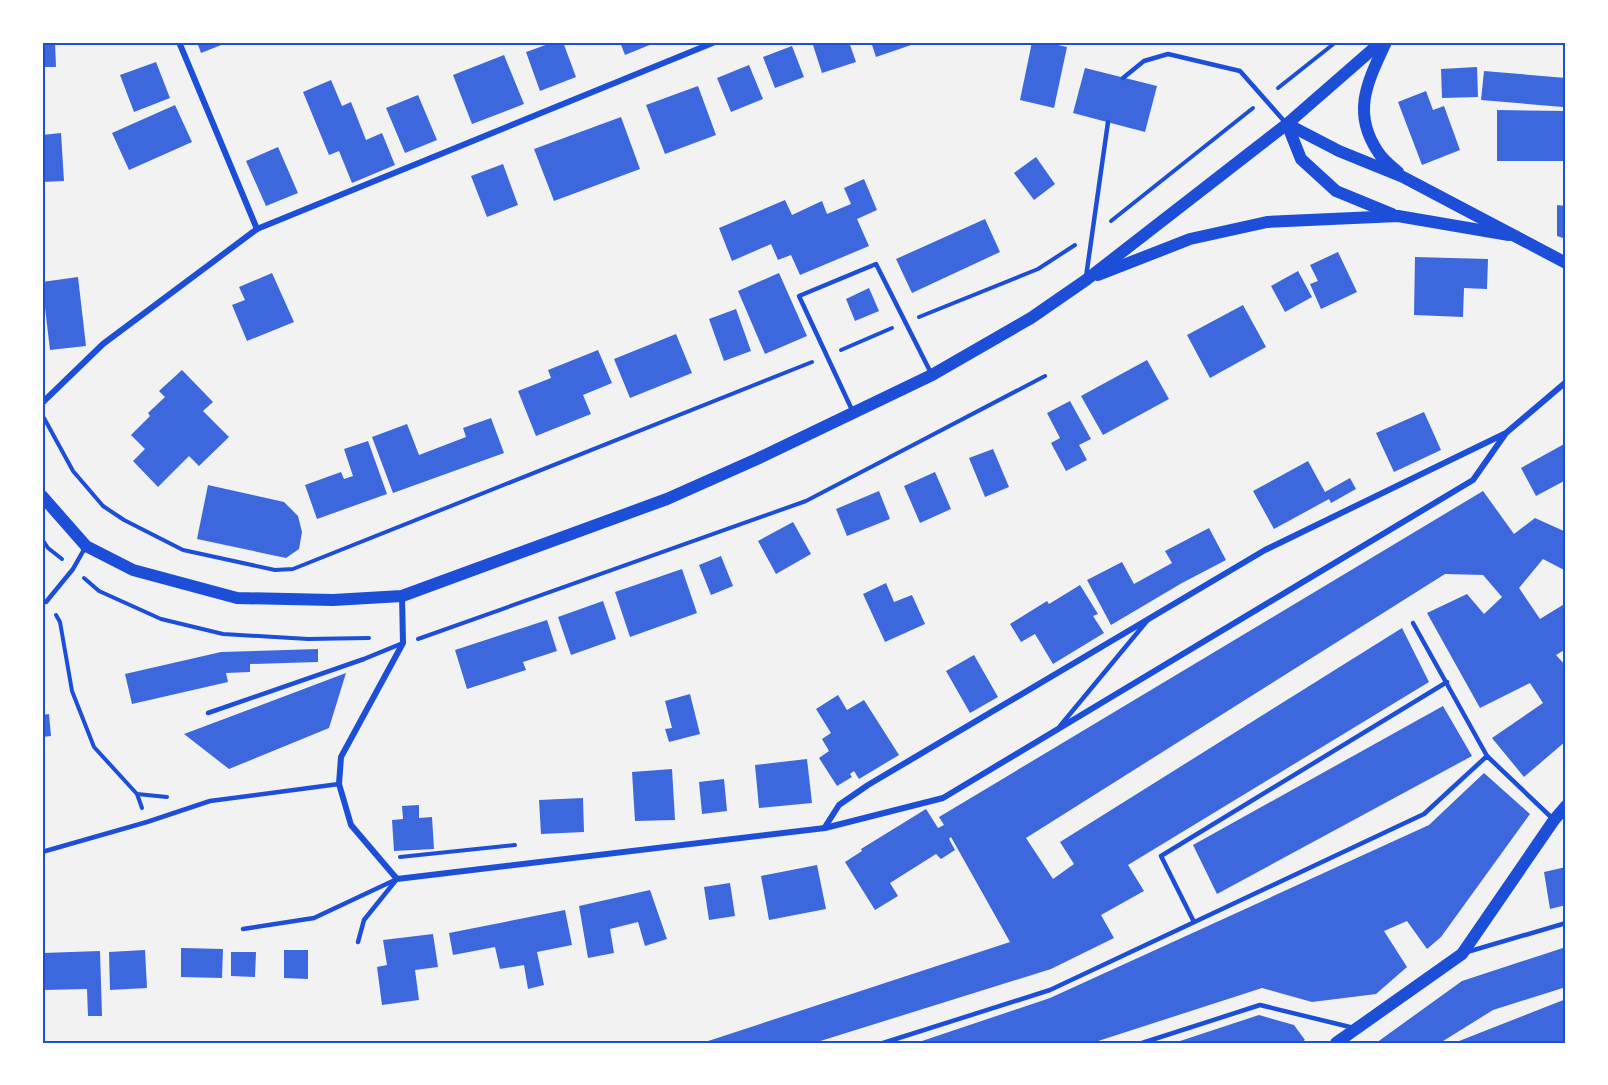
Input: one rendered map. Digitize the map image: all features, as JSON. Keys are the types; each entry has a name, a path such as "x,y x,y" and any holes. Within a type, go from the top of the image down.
{"main road":[{"path":"42,496 86,546 133,570 237,598 333,600 402,596 667,499 757,459 932,375 1031,318 1086,280 1287,124 1383,42"},
{"path":"1383,42 1368,81 1363,102 1365,124 1378,153 1403,177"},
{"path":"1287,124 1338,151 1403,177 1509,235 1566,263"},
{"path":"1287,124 1301,159 1336,191 1398,216 1509,235"},
{"path":"1086,280 1190,239 1267,222 1398,216"},
{"path":"1336,1043 1462,954 1566,806"}],"street":[{"path":"179,42 257,229"},
{"path":"42,403 103,344 257,229 714,42"},
{"path":"825,828 839,805 868,785 1265,550 1506,433 1566,382"},
{"path":"402,596 403,643 341,757 339,784 351,825 397,879 825,828 943,798 1473,480 1506,433"}],"lane":[{"path":"1123,78 1144,61 1168,54 1240,71 1287,124"},
{"path":"1086,280 1108,122"},
{"path":"853,412 799,296 876,264 932,375"},
{"path":"44,602 73,569 86,546"},
{"path":"1054,733 1149,619"},
{"path":"1413,623 1487,756 1554,820"},
{"path":"208,713 364,659 403,643"},
{"path":"1194,922 1161,856 1447,682"},
{"path":"884,1043 1050,990 1424,814 1487,756"},
{"path":"42,852 210,801 339,784"},
{"path":"243,929 314,918 397,879"},
{"path":"358,942 364,920 397,879"},
{"path":"1462,954 1566,923"},
{"path":"1142,1043 1260,1005 1357,1028"}],"path":[{"path":"42,414 73,471 103,506 124,520 183,550 275,570 293,568 1038,269 1108,223 1336,42"},
{"path":"42,539 48,548 99,591 161,619 223,634 308,639 366,637 403,643 430,636 806,501 1045,376"},
{"path":"44,602 60,622 72,691 94,747 137,794 168,797"}],"building":[{"path":"42,42 55,42 56,67 42,67"},
{"path":"197,42 229,42 201,53"},
{"path":"554,42 563,42 576,77 540,91 526,52"},
{"path":"620,42 657,42 625,55"},
{"path":"812,42 849,42 856,62 822,73"},
{"path":"871,42 920,42 876,57"},
{"path":"1032,42 1067,47 1054,108 1020,100"},
{"path":"792,46 804,77 775,88 763,57"},
{"path":"504,55 524,104 472,124 453,75"},
{"path":"156,62 170,98 134,112 120,75"},
{"path":"749,65 763,99 731,112 717,78"},
{"path":"1477,67 1478,97 1442,98 1441,69"},
{"path":"1085,68 1157,86 1145,132 1073,113"},
{"path":"1484,71 1566,78 1563,107 1481,100"},
{"path":"331,80 342,106 351,102 366,140 382,133 395,165 352,183 339,151 329,155 303,92"},
{"path":"698,86 716,135 665,154 646,105"},
{"path":"1426,91 1433,110 1444,106 1460,150 1422,165 1398,102"},
{"path":"418,95 437,140 405,153 386,108"},
{"path":"175,105 192,142 129,170 112,133"},
{"path":"1497,110 1566,111 1566,161 1497,161"},
{"path":"621,117 640,169 554,201 534,149"},
{"path":"61,133 64,181 42,182 42,135"},
{"path":"278,147 298,193 266,206 246,161"},
{"path":"1036,157 1055,184 1034,200 1014,173"},
{"path":"503,164 518,205 487,217 471,176"},
{"path":"864,179 877,210 857,219 869,246 800,275 791,255 778,260 771,244 732,261 719,228 785,200 792,215 822,201 827,214 851,204 844,188"},
{"path":"1557,205 1566,206 1566,239 1557,236"},
{"path":"985,219 1000,252 912,293 896,259"},
{"path":"1338,252 1357,292 1321,309 1310,284 1318,281 1310,265"},
{"path":"1415,257 1488,259 1487,289 1464,288 1463,317 1414,315"},
{"path":"1298,271 1312,297 1285,312 1271,286"},
{"path":"272,273 294,322 247,341 232,305 245,300 239,287"},
{"path":"779,273 807,336 765,354 738,291"},
{"path":"78,277 86,346 50,350 42,282"},
{"path":"869,288 879,311 855,321 846,299"},
{"path":"1243,305 1266,347 1210,378 1187,335"},
{"path":"736,309 751,351 724,361 709,319"},
{"path":"676,334 692,373 630,398 614,359"},
{"path":"598,350 612,383 583,395 591,414 536,436 518,391 551,378 548,370"},
{"path":"1147,360 1169,399 1103,435 1081,396"},
{"path":"182,370 213,402 203,411 229,437 199,466 189,456 158,487 133,461 145,449 131,435 150,416 148,413 165,397 159,391"},
{"path":"1070,401 1091,439 1079,445 1087,460 1066,471 1051,443 1060,438 1047,413"},
{"path":"1424,412 1441,450 1394,472 1376,433"},
{"path":"491,418 504,453 393,493 372,437 407,424 419,455 466,437 463,428"},
{"path":"368,441 387,494 317,519 305,485 341,472 344,479 353,476 344,449"},
{"path":"1566,443 1566,480 1536,496 1521,468"},
{"path":"993,449 1009,487 985,497 969,458"},
{"path":"1308,461 1325,492 1350,478 1356,489 1331,503 1329,499 1274,529 1253,491"},
{"path":"935,472 951,509 920,523 904,486"},
{"path":"208,485 284,502 298,516 302,532 299,549 286,558 197,539"},
{"path":"879,491 890,519 847,536 836,509"},
{"path":"1483,491 1514,534 1535,518 1566,532 1566,571 1543,559 1519,588 1540,619 1566,603 1566,649 1556,655 1566,666 1566,741 1524,777 1492,738 1543,703 1530,683 1480,708 1427,613 1467,594 1484,614 1502,597 1483,575 1445,574 1026,838 1053,879 1074,864 1060,842 1402,628 1429,682 1128,865 1144,891 1101,915 1114,938 1051,969 814,1043 702,1043 1010,942 951,837 949,839 955,850 941,859 936,854 890,883 898,896 875,910 845,862 862,851 861,849 926,809 938,828 944,825 939,817"},
{"path":"793,522 811,554 776,574 758,541"},
{"path":"1209,528 1226,560 1111,625 1087,580 1122,562 1134,584 1172,563 1165,551"},
{"path":"721,556 733,586 711,595 699,565"},
{"path":"682,569 697,613 630,637 615,592"},
{"path":"886,583 894,602 912,595 925,624 885,642 863,594"},
{"path":"1080,585 1098,614 1093,616 1104,633 1053,664 1035,634 1021,642 1010,624 1047,601 1049,604"},
{"path":"603,601 616,639 571,655 558,617"},
{"path":"42,611 44,611 45,626 42,627"},
{"path":"547,620 557,651 523,662 526,670 467,689 455,650"},
{"path":"318,649 318,662 250,664 250,672 226,673 228,682 132,704 125,674 221,652"},
{"path":"974,655 998,697 970,713 946,671"},
{"path":"346,673 329,728 229,769 184,734"},
{"path":"690,694 700,734 669,742 665,729 672,728 665,701"},
{"path":"838,695 847,710 864,700 899,755 859,779 854,771 850,774 852,777 837,786 819,758 829,751 822,739 831,733 816,709"},
{"path":"1443,706 1472,756 1217,894 1193,845"},
{"path":"49,714 51,736 42,737 42,715"},
{"path":"807,759 812,803 759,808 755,765"},
{"path":"672,769 675,820 635,821 632,772"},
{"path":"1484,773 1530,814 1441,937 1427,949 1407,921 1384,931 1407,967 1376,994 1312,1002 1262,988 1092,1043 916,1043 1050,998 1429,825"},
{"path":"724,779 727,811 702,814 699,782"},
{"path":"583,798 584,832 541,834 539,800"},
{"path":"419,805 419,818 432,817 434,849 394,851 392,820 403,819 402,806"},
{"path":"817,865 826,909 769,920 761,876"},
{"path":"1566,867 1566,905 1550,909 1544,872"},
{"path":"730,883 735,916 709,920 704,887"},
{"path":"650,890 667,939 645,946 638,922 610,929 614,953 588,958 579,906"},
{"path":"565,910 572,945 537,952 544,985 528,989 524,965 500,969 495,947 453,955 449,933"},
{"path":"433,934 438,967 415,970 419,1000 382,1005 377,967 387,965 383,940"},
{"path":"1566,947 1566,987 1493,1010 1440,1043 1376,1043 1462,981"},
{"path":"181,948 223,949 222,978 181,977"},
{"path":"145,950 147,988 110,990 109,952"},
{"path":"284,950 308,950 308,979 284,978"},
{"path":"100,951 102,1016 88,1016 87,989 44,990 43,953"},
{"path":"231,952 256,952 255,977 231,976"},
{"path":"1566,999 1566,1043 1454,1043"},
{"path":"1259,1015 1294,1025 1305,1040 1300,1043 1174,1043"}]}
